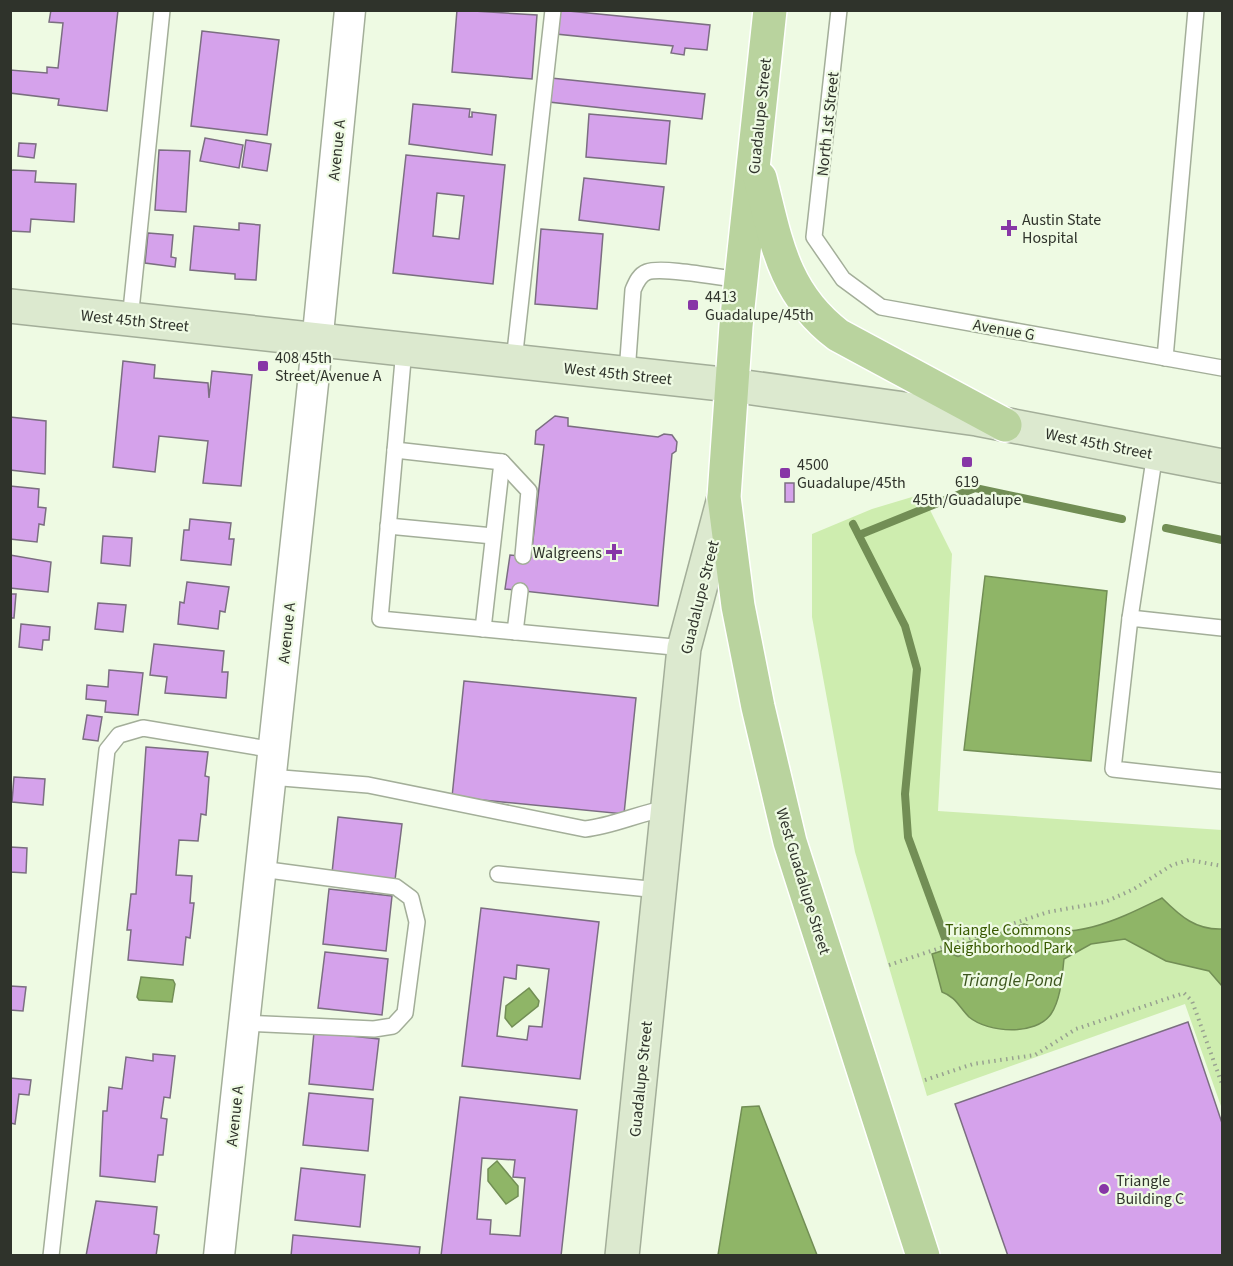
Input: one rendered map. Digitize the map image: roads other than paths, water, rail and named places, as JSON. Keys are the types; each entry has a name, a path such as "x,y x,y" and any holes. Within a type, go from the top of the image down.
{"main road":[{"name":"Guadalupe Street","path":"622,1256 684,648 724,497 731,385 770,10"},
{"path":"755,154 779,254 797,292 821,322 838,335 1005,425"},
{"name":"West 45th Street","path":"10,306 731,385 1005,425 1222,466"},
{"name":"West Guadalupe Street","path":"724,497 738,606 790,842 923,1256"}],"street":[{"name":"Avenue A","path":"219,1256 350,10"}],"lane":[{"path":"130,320 162,10"},
{"path":"514,361 553,10"},
{"name":"North 1st Street","path":"814,237 839,10"},
{"path":"1165,358 1196,10"},
{"name":"Avenue G","path":"814,237 843,279 881,307 1222,368"},
{"path":"627,373 633,290 642,275 647,272 671,271 741,280"},
{"path":"404,349 380,619 684,648"},
{"path":"395,450 502,462 529,491 523,556"},
{"path":"1155,453 1130,618 1113,769 1222,781"},
{"path":"483,629 502,462"},
{"path":"388,526 493,536"},
{"path":"516,632 520,591"},
{"path":"1130,618 1222,628"},
{"path":"51,1256 107,750 119,735 143,728 272,763 368,785 585,829 606,826 643,813 668,808"},
{"path":"244,1023 375,1029 393,1026 405,1013 417,922 411,898 396,887 261,869"},
{"path":"498,874 659,890"}],"water":[{"path":"985,576 1107,591 1091,761 964,750"},
{"name":"Triangle Pond","path":"1162,898 1189,921 1204,927 1222,929 1222,986 1209,971 1166,961 1125,939 1091,944 1064,959 1061,987 1054,1008 1044,1021 1035,1026 1011,1030 977,1022 969,1017 954,999 942,992 932,954 1024,924 1059,931 1094,926 1129,914"},
{"path":"141,977 173,980 175,984 172,1002 139,1000 137,997"},
{"path":"529,988 539,1001 538,1006 512,1027 505,1018 506,1006"},
{"path":"759,1106 817,1255 718,1255 742,1107"},
{"path":"497,1161 518,1186 518,1196 506,1204 488,1181 488,1169"}],"waterway":[{"path":"859,535 975,488 1122,519"},
{"path":"853,524 905,626 917,669 905,794 908,837 949,949 958,953"},
{"path":"1166,528 1222,540"}],"place":[{"name":"Austin State Hospital","path":"1009,228"},
{"name":"4413 Guadalupe/45th","path":"693,305"},
{"name":"408 45th Street/Avenue A","path":"263,366"},
{"name":"619 45th/Guadalupe","path":"967,462"},
{"name":"4500 Guadalupe/45th","path":"785,473"},
{"name":"Walgreens","path":"614,552"},
{"name":"Triangle Building C","path":"1104,1189"}],"park label":[{"name":"Triangle Commons Neighborhood Park","path":"1008,938"}]}
